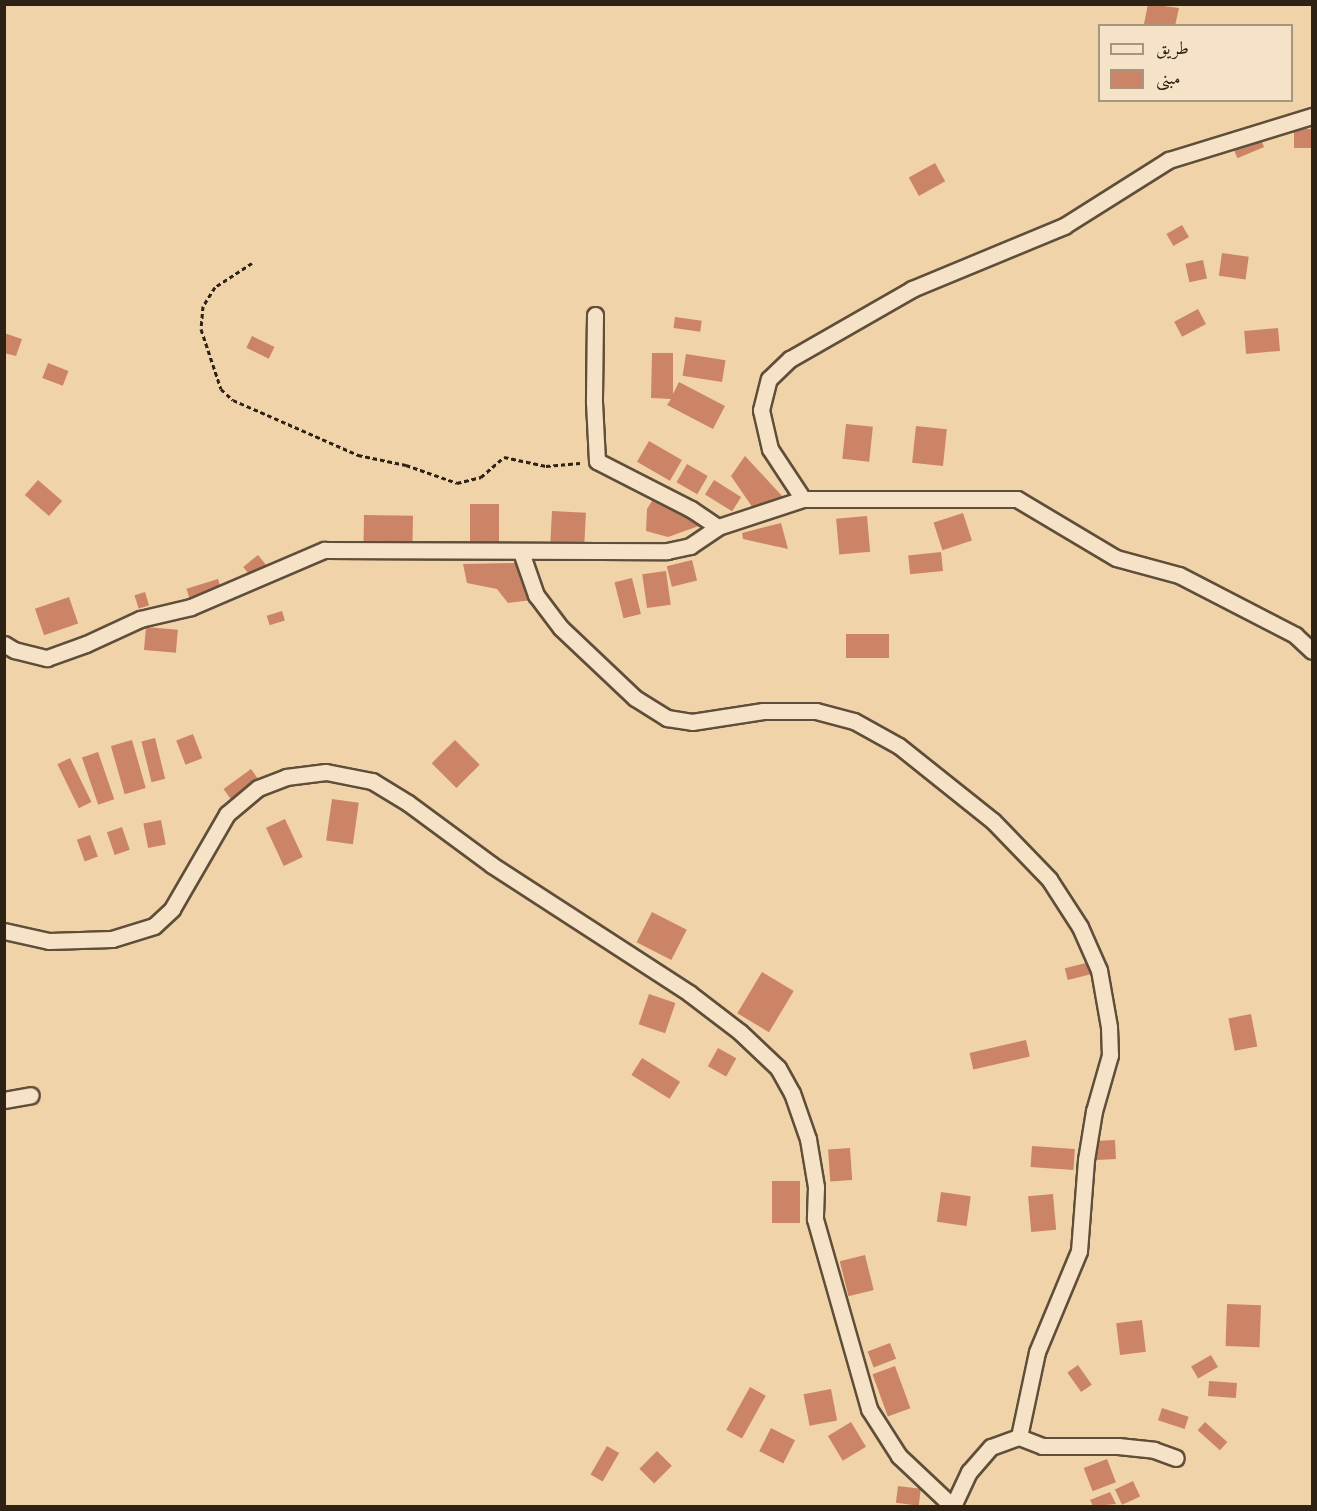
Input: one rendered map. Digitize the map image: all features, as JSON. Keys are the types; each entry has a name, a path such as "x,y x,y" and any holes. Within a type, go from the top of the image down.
{"street":[{"path":"803,499 770,449 761,410 769,379 790,359 912,289 1064,226 1168,160 1312,116"},
{"path":"595,315 594,402 597,461 691,509 718,527"},
{"path":"4,644 14,651 47,658 86,644 140,619 191,607 324,550 667,551 690,546 718,527 803,499 1017,498 1116,558 1179,575 1296,635 1312,651"},
{"path":"521,552 536,595 561,628 636,698 667,718 692,722 764,711 816,711 854,721 899,746 993,821 1049,879 1080,927 1099,970 1109,1027 1110,1054 1094,1111 1086,1160 1079,1251 1037,1352 1019,1437"},
{"path":"4,931 49,941 112,939 154,926 172,909 227,814 258,788 286,777 326,772 372,781 408,803 492,865 689,993 740,1032 778,1068 792,1094 808,1139 816,1187 815,1219 869,1409 899,1456 952,1506 969,1472 991,1447 1019,1437 1042,1446 1118,1446 1154,1450 1176,1458"},
{"path":"4,1100 31,1095"}],"path":[{"path":"252,263 215,287 203,306 201,329 220,389 233,400 358,455 406,465 457,483 481,477 504,457 546,466 597,461"}],"building":[{"path":"1148,4 1179,8 1175,24 1144,24"},
{"path":"1294,129 1312,129 1312,148 1294,148"},
{"path":"1259,135 1264,147 1237,158 1232,146"},
{"path":"935,163 945,181 919,196 909,178"},
{"path":"1182,225 1189,237 1173,246 1166,234"},
{"path":"1222,253 1249,257 1246,280 1219,276"},
{"path":"1203,260 1207,279 1189,282 1185,264"},
{"path":"1198,309 1206,324 1182,337 1174,322"},
{"path":"675,317 702,321 700,332 673,328"},
{"path":"1278,328 1280,351 1246,354 1244,331"},
{"path":"4,333 22,339 16,356 4,353"},
{"path":"252,336 274,347 269,359 246,348"},
{"path":"652,353 673,353 673,394 679,382 725,406 713,429 667,405 671,399 651,398"},
{"path":"686,354 726,360 722,382 683,376"},
{"path":"48,363 69,371 63,386 42,378"},
{"path":"846,424 873,427 869,462 842,459"},
{"path":"916,426 947,429 943,466 912,463"},
{"path":"649,441 682,460 670,481 637,462"},
{"path":"745,456 783,497 757,514 731,476"},
{"path":"687,464 708,476 697,494 676,482"},
{"path":"38,480 62,501 49,516 25,495"},
{"path":"714,480 741,497 732,511 705,494"},
{"path":"657,493 710,522 668,537 646,531 647,509"},
{"path":"470,504 499,504 499,544 470,544"},
{"path":"552,511 586,513 584,553 550,551"},
{"path":"963,513 972,541 942,550 934,523"},
{"path":"364,515 413,516 412,545 363,544"},
{"path":"867,516 870,552 839,555 836,519"},
{"path":"781,523 788,549 743,539 742,533"},
{"path":"941,552 943,571 910,574 908,555"},
{"path":"258,555 270,570 255,582 243,567"},
{"path":"692,560 697,580 672,587 667,566"},
{"path":"515,563 532,600 508,603 497,589 467,583 463,564"},
{"path":"666,571 671,605 647,608 642,574"},
{"path":"632,578 641,614 623,618 615,582"},
{"path":"218,579 224,599 193,609 186,589"},
{"path":"145,592 149,605 139,609 134,595"},
{"path":"69,597 78,623 44,635 35,609"},
{"path":"282,611 285,621 270,625 267,616"},
{"path":"146,627 178,630 176,653 144,650"},
{"path":"846,634 889,634 889,658 846,658"},
{"path":"193,734 202,758 186,765 176,740"},
{"path":"155,738 165,779 152,782 141,741"},
{"path":"132,740 146,788 125,794 111,746"},
{"path":"455,740 480,765 456,788 432,763"},
{"path":"98,752 114,799 98,805 82,758"},
{"path":"70,758 91,802 79,808 57,764"},
{"path":"251,769 267,791 239,811 223,789"},
{"path":"332,799 359,803 353,844 326,841"},
{"path":"285,819 303,857 284,866 266,828"},
{"path":"161,820 166,845 148,848 143,823"},
{"path":"122,827 130,850 115,855 107,832"},
{"path":"90,835 98,857 85,861 77,840"},
{"path":"652,912 687,930 671,960 637,942"},
{"path":"1090,962 1093,974 1068,980 1065,968"},
{"path":"762,972 794,991 769,1032 737,1013"},
{"path":"649,994 675,1003 665,1033 639,1024"},
{"path":"1251,1014 1257,1046 1235,1051 1228,1018"},
{"path":"1026,1040 1030,1057 973,1070 969,1053"},
{"path":"718,1048 736,1058 726,1077 708,1066"},
{"path":"642,1058 680,1082 670,1099 631,1075"},
{"path":"1115,1140 1116,1159 1092,1160 1091,1141"},
{"path":"1032,1146 1075,1149 1073,1170 1031,1167"},
{"path":"850,1148 852,1180 830,1181 828,1150"},
{"path":"772,1181 800,1181 800,1223 772,1223"},
{"path":"941,1192 971,1196 967,1226 937,1222"},
{"path":"1053,1194 1056,1230 1031,1232 1028,1196"},
{"path":"865,1255 874,1290 848,1296 840,1261"},
{"path":"1227,1304 1261,1305 1260,1347 1226,1346"},
{"path":"1142,1320 1146,1352 1120,1355 1116,1323"},
{"path":"890,1343 896,1359 874,1367 868,1352"},
{"path":"1211,1355 1218,1367 1198,1379 1191,1366"},
{"path":"1078,1365 1092,1385 1081,1392 1067,1372"},
{"path":"895,1366 910,1408 888,1416 872,1374"},
{"path":"1209,1381 1237,1383 1236,1398 1208,1396"},
{"path":"750,1387 766,1396 742,1439 726,1430"},
{"path":"831,1389 837,1420 810,1426 804,1394"},
{"path":"1162,1408 1189,1417 1185,1429 1158,1420"},
{"path":"851,1422 866,1447 843,1461 828,1436"},
{"path":"1205,1422 1227,1442 1220,1450 1198,1430"},
{"path":"771,1428 795,1440 783,1463 759,1451"},
{"path":"607,1446 619,1453 603,1482 590,1475"},
{"path":"657,1451 672,1466 654,1484 639,1469"},
{"path":"1107,1459 1116,1482 1093,1491 1084,1468"},
{"path":"1133,1481 1140,1496 1122,1505 1115,1489"},
{"path":"898,1486 921,1489 919,1506 896,1503"},
{"path":"1110,1492 1116,1504 1093,1506 1090,1500"}]}
